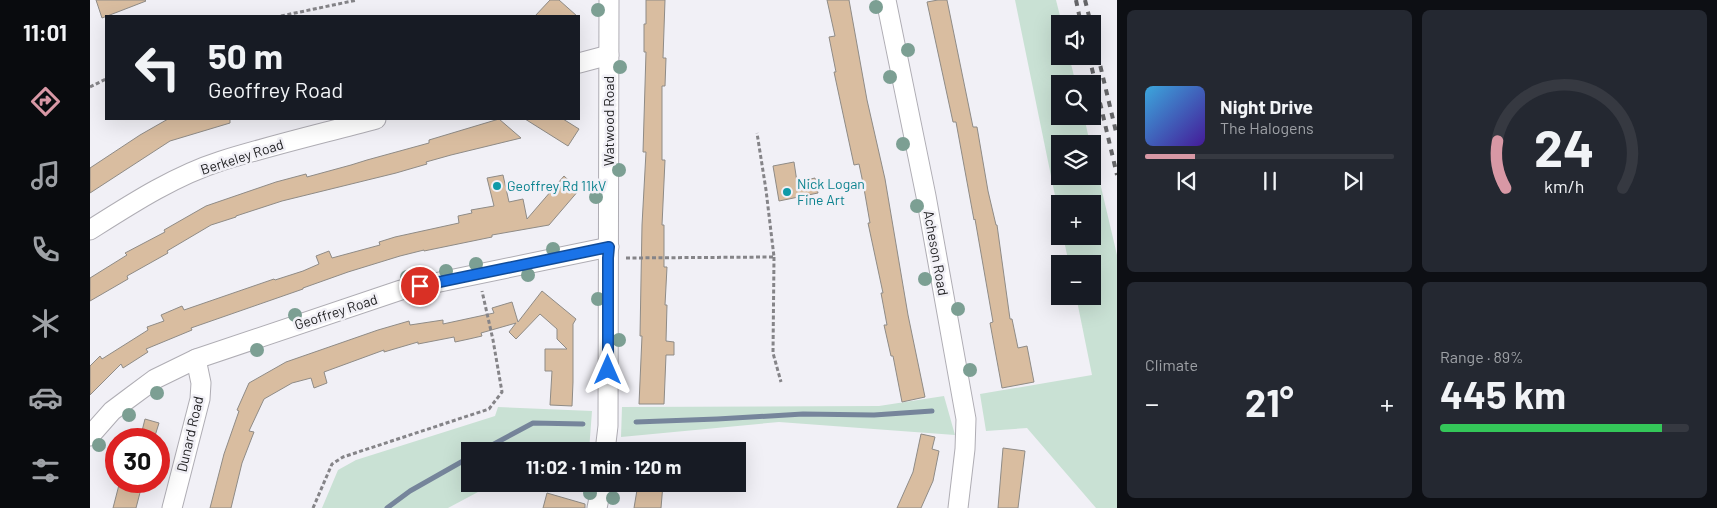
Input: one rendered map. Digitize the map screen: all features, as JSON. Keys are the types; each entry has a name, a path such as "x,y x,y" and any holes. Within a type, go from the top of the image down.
{"street":[{"name":"Watwood Road","path":"606,442 608,426 609,0"},
{"name":"Acheson Road","path":"886,0 926,196 966,419 965,449 958,508"},
{"path":"580,63 609,55"},
{"name":"Berkeley Road","path":"90,230 174,181 220,161 372,120"},
{"name":"Geoffrey Road","path":"90,436 112,411 155,379 196,359 401,290 479,274 608,252"},
{"name":"Dunard Road","path":"172,508 200,399 201,383 196,359"},
{"path":"597,508 600,492"}],"path":[{"path":"286,15 357,0"},
{"path":"90,86 105,79"},
{"path":"757,133 774,257 773,353 781,382"},
{"path":"608,252 774,257"},
{"path":"313,508 332,464 343,456 489,409 502,392 479,274"}],"green space":[{"path":"1015,0 1056,0 1060,15 1051,15 1051,65 1071,65 1074,75 1051,75 1051,125 1086,125 1088,135 1051,135 1051,176"},
{"path":"1053,185 1101,185 1117,255 1117,508 1096,508 1027,428 986,431 980,394 1092,375 1078,305 1101,305 1101,255 1067,255 1065,245 1101,245 1101,195 1055,195"},
{"path":"944,396 955,435 779,422 621,437 622,407 879,406"},
{"path":"498,407 592,411 590,442 461,442 461,492 478,492 448,508 322,508 338,470 356,460 495,416"}],"building":[{"path":"96,0 146,1 110,15 105,15 102,18"},
{"path":"550,0 559,0 576,15 536,15"},
{"path":"646,0 665,0 663,58 666,58 665,86 662,86 662,160 665,160 662,225 664,225 664,267 667,267 666,341 674,342 674,355 666,355 664,404 639,404 642,336 640,336 642,225 646,152 643,152 646,52 644,52 644,24 646,24"},
{"path":"827,0 849,0 867,100 885,179 908,315 925,397 902,402 893,356 891,356 884,325 887,325 881,293 883,293 868,223 870,223 863,183 859,164 854,165 834,72 836,72 829,37 835,36"},
{"path":"947,0 973,127 977,127 988,191 997,225 1010,319 1012,319 1018,348 1027,346 1034,382 1002,388 990,323 993,322 975,219 956,122 953,122 927,2"},
{"path":"166,120 230,120 230,123 170,141 90,193 90,168"},
{"path":"496,120 500,120 521,138 426,162 427,164 396,173 282,201 211,225 167,251 168,253 127,276 128,279 90,301 90,278 127,255 125,253 165,232 164,230 206,206 276,182 306,174 307,177 429,143 429,140"},
{"path":"527,120 565,120 579,129 568,146"},
{"path":"794,162 797,182 815,178 818,193 779,201 773,166"},
{"path":"503,175 509,202 523,199 527,219 564,176 579,190 549,225 492,235 492,237 400,256 348,272 191,328 192,330 146,349 148,352 123,368 121,364 90,395 90,366 100,356 102,359 148,330 147,327 164,321 161,315 182,306 184,310 303,271 319,264 316,256 329,251 332,258 380,245 379,242 395,237 459,223 458,216 472,213 471,210 494,206 487,178"},
{"path":"542,291 576,319 573,324 572,406 550,405 552,371 545,371 545,349 567,349 557,339 557,329 540,314 516,339 509,332 516,323 481,333 482,336 455,342 454,337 418,344 418,342 384,352 384,350 324,372 327,383 314,388 311,378 292,383 264,399 249,431 254,432 242,463 231,508 210,508 224,454 239,411 237,410 249,383 286,362 409,321 410,325 443,320 443,324 494,313 492,308 512,302 518,322"},
{"path":"145,419 159,423 157,428 143,428"},
{"path":"921,434 935,437 932,449 939,451 933,481 921,508 897,508 913,472"},
{"path":"1003,448 1025,451 1018,508 998,508"},
{"path":"637,492 662,492 661,508 634,508"},
{"path":"117,493 140,493 136,508 113,508"},
{"path":"547,493 585,504 585,508 543,508"}],"waterway":[{"path":"636,422 803,414 874,415 932,411"},
{"path":"498,442 533,423 583,424"},
{"path":"387,508 410,491 461,462"}],"railway":[{"path":"1076,0 1079,15"},
{"path":"1085,0 1089,15"},
{"path":"1091,65 1117,175"},
{"path":"1100,65 1117,136"}],"place":[{"name":"Geoffrey Rd 11kV","path":"497,186"},
{"name":"Nick Logan Fine Art","path":"787,192"}],"route":[{"path":"420,286 609,247 608,370"}]}
